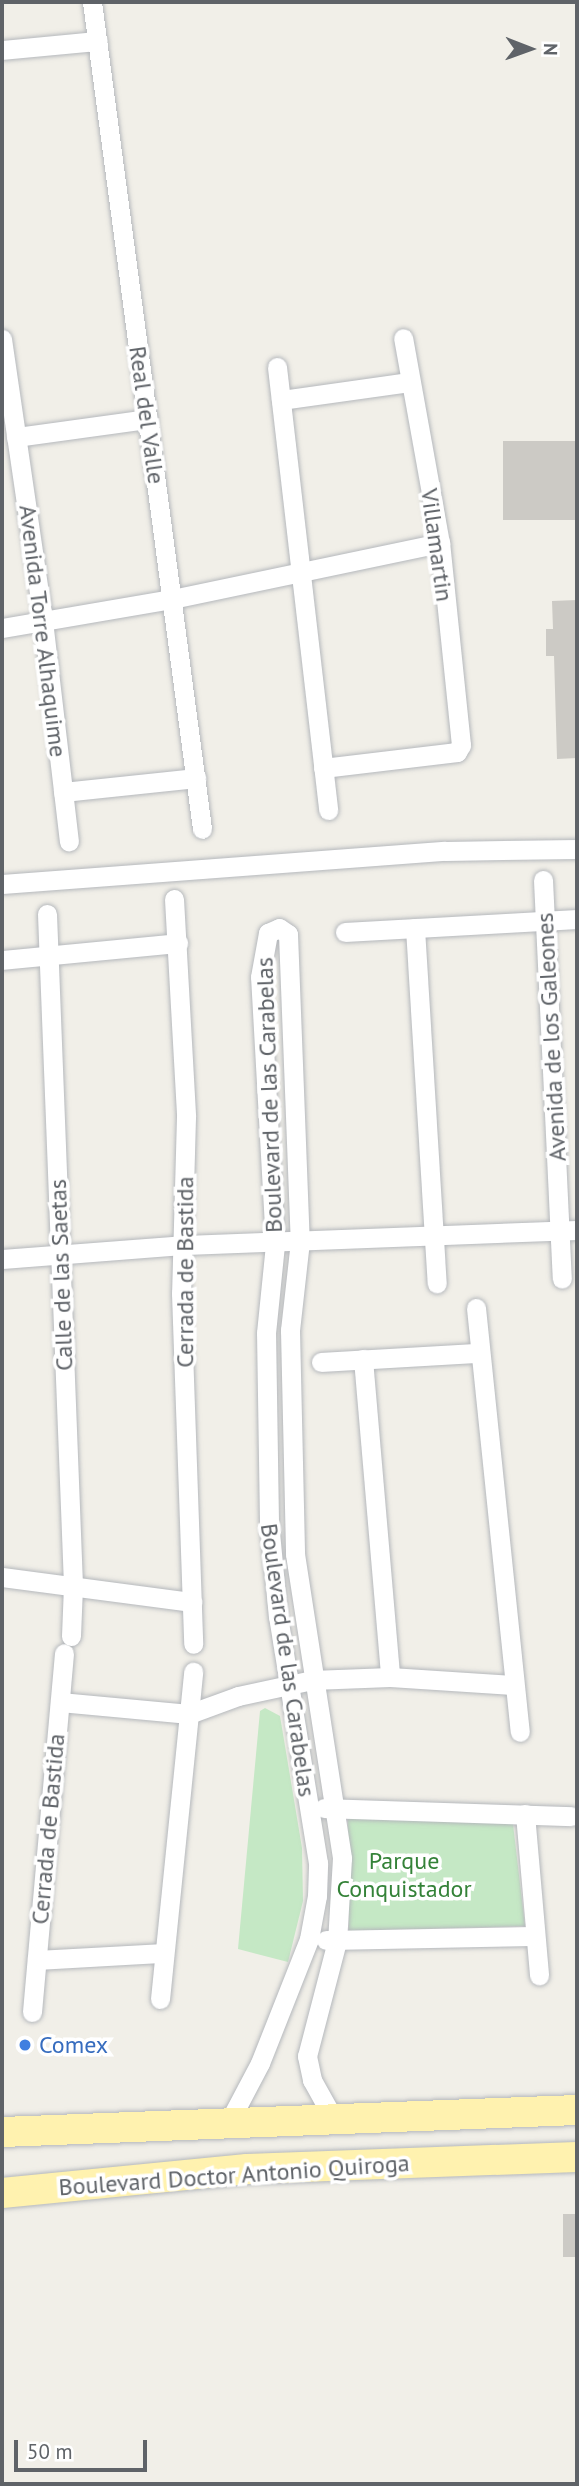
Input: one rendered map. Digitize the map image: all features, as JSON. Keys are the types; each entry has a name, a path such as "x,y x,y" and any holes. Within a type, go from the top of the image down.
{"main road":[{"name":"Boulevard Doctor Antonio Quiroga","path":"2,2132 332,2116 577,2110"},
{"path":"404,2163 440,2152 510,2146 520,2129 520,2112"},
{"name":"Boulevard Doctor Antonio Quiroga","path":"2,2193 247,2169 577,2157"}],"street":[{"name":"Real del Valle","path":"92,2 202,829"},
{"path":"2,50 98,41"},
{"name":"Villamartin","path":"323,768 457,752 461,746 440,543 403,338"},
{"name":"Avenida Torre Alhaquime","path":"2,339 44,624 69,841"},
{"path":"277,367 304,570 328,810"},
{"path":"281,400 409,382"},
{"path":"16,437 148,419"},
{"path":"2,628 44,624 440,543"},
{"path":"63,792 196,778"},
{"path":"2,884 445,850 577,849"},
{"name":"Avenida de los Galeones","path":"543,880 568,1230 562,1279"},
{"name":"Cerrada de Bastida","path":"174,899 186,1116 186,1245 181,1293 193,1644"},
{"name":"Calle de las Saetas","path":"47,914 73,1586 60,1702"},
{"path":"345,932 577,919"},
{"name":"Boulevard de las Carabelas","path":"230,2120 260,2063 309,1939 318,1863 288,1683 269,1522 267,1333 275,1244 260,977 268,933 279,928 288,934 300,1241 290,1330 295,1554 312,1680 342,1858 337,1941 307,2056 312,2080 332,2116"},
{"path":"415,928 437,1283"},
{"path":"2,960 178,943"},
{"path":"2,1259 186,1245 275,1244 568,1230"},
{"path":"476,1308 513,1685 520,1732"},
{"path":"321,1362 479,1353"},
{"path":"363,1359 390,1676"},
{"path":"2,1577 192,1602"},
{"path":"160,2000 193,1672"},
{"name":"Cerrada de Bastida","path":"32,2012 60,1702 189,1714 288,1683 312,1680 390,1676 513,1685"},
{"path":"309,1809 335,1806 571,1816"},
{"path":"525,1814 539,1975"},
{"path":"309,1939 337,1941 535,1936"},
{"name":"Cerrada de Bastida","path":"37,1960 164,1954"}],"green space":[{"path":"265,1708 280,1716 302,1848 303,1901 288,1962 238,1949 260,1711"},
{"name":"Parque Conquistador","path":"348,1817 513,1824 525,1926 349,1931"}],"building":[{"path":"503,441 577,441 577,520 503,520"},
{"path":"577,600 577,758 557,759 554,656 546,656 546,629 553,629 552,601"},
{"path":"563,2214 577,2214 577,2257 563,2257"}],"place":[{"name":"Comex","path":"25,2045"}]}
